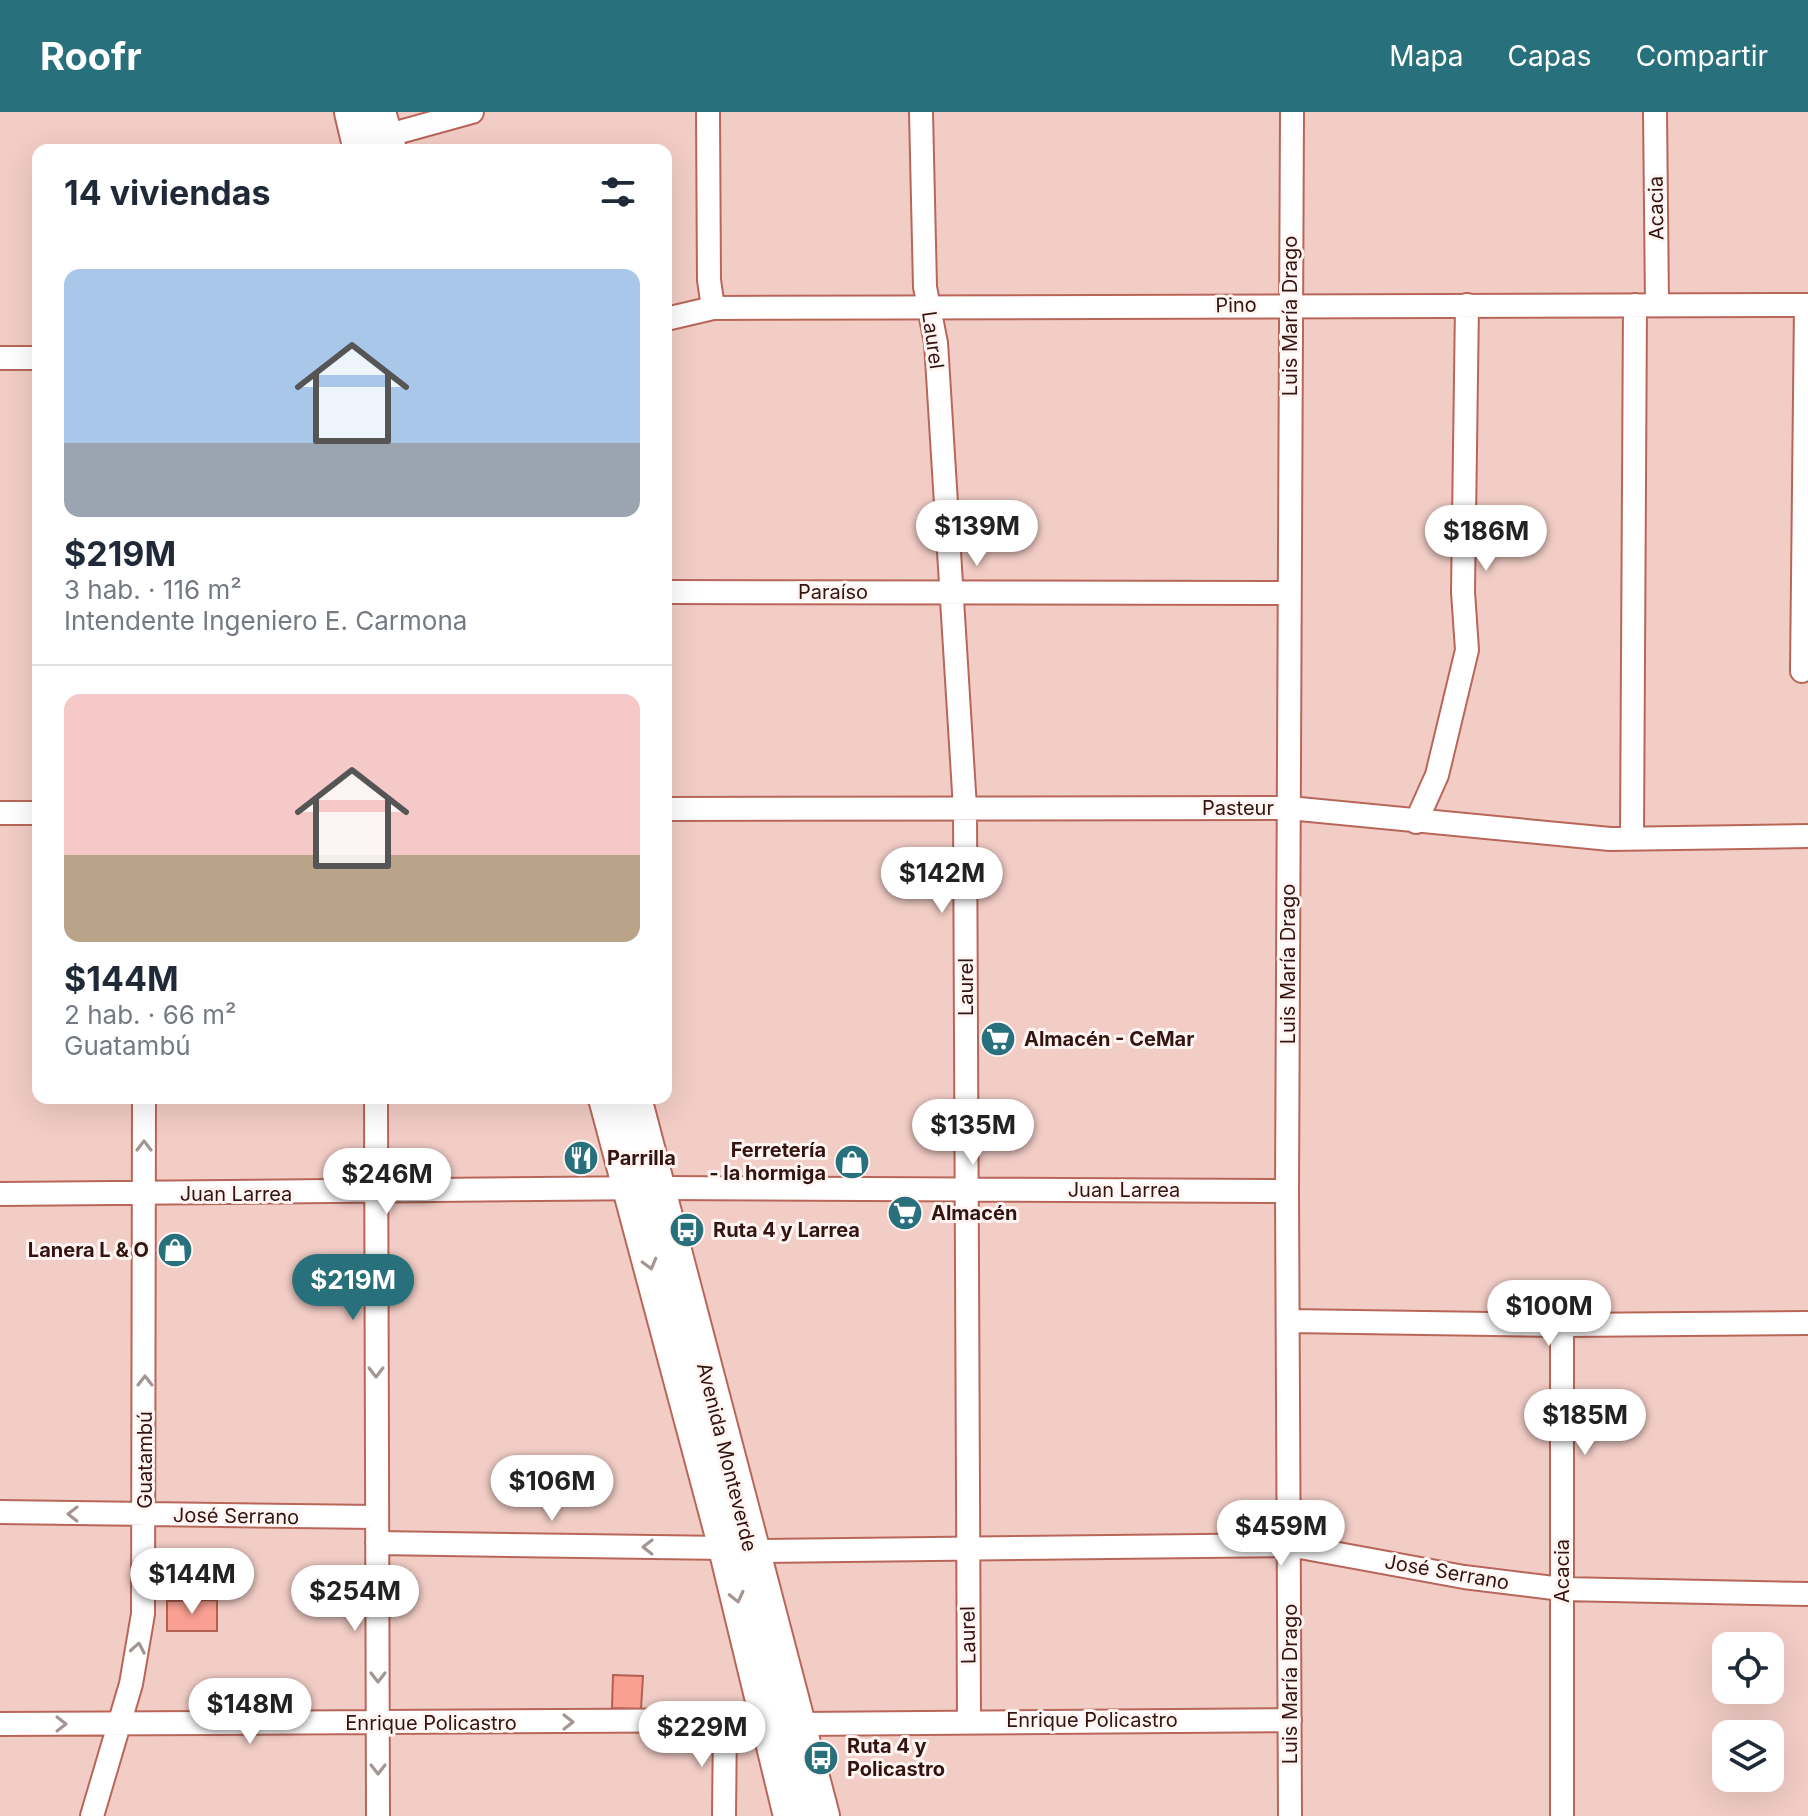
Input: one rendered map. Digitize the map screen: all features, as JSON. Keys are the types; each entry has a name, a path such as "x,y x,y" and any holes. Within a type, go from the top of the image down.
{"main road":[{"path":"352,112 378,137"},
{"name":"Avenida Monteverde","path":"609,1104 644,1189 782,1722 822,1816"},
{"name":"Avenida Monteverde","path":"635,1104 644,1189"},
{"name":"Avenida Monteverde","path":"782,1722 791,1816"}],"street":[{"path":"378,137 472,112"},
{"path":"708,112 709,280 713,308"},
{"name":"Laurel","path":"921,112 925,287 936,343 954,591 965,808 969,1720"},
{"name":"Luis María Drago","path":"1290,1816 1287,1191 1292,112"},
{"name":"Acacia","path":"1632,838 1646,304 1655,112"},
{"path":"1416,822 1437,775 1467,650 1463,592 1467,305"},
{"path":"1802,671 1807,305"},
{"name":"Pino","path":"672,318 713,308 1807,305"},
{"path":"0,358 32,358"},
{"name":"Paraíso","path":"672,592 1288,593"},
{"name":"Pasteur","path":"672,809 1289,808 1416,822 1632,838 1808,836"},
{"path":"0,813 32,813"},
{"name":"Guatambú","path":"92,1816 121,1724 143,1614 146,1515 144,1104"},
{"path":"376,1104 378,1816"},
{"name":"Juan Larrea","path":"0,1194 644,1189 1287,1191"},
{"path":"1289,1321 1562,1325 1808,1323"},
{"name":"Acacia","path":"1562,1325 1562,1816"},
{"name":"José Serrano","path":"0,1512 375,1517"},
{"name":"José Serrano","path":"377,1543 738,1550 1289,1545 1464,1577 1562,1589 1808,1594"},
{"name":"Enrique Policastro","path":"0,1724 1290,1720"},
{"path":"724,1816 725,1722"}],"building":[{"path":"217,1600 217,1631 167,1631 167,1601"},
{"path":"613,1675 643,1676 641,1709 612,1708"}],"place":[{"name":"Almacén - CeMar","path":"998,1039"},
{"name":"Parrilla","path":"581,1158"},
{"name":"Ferretería - la hormiga","path":"852,1162"},
{"name":"Almacén","path":"905,1213"},
{"name":"Ruta 4 y Larrea","path":"687,1230"},
{"name":"Lanera L & O","path":"175,1250"},
{"name":"Ruta 4 y Policastro","path":"821,1758"}]}
